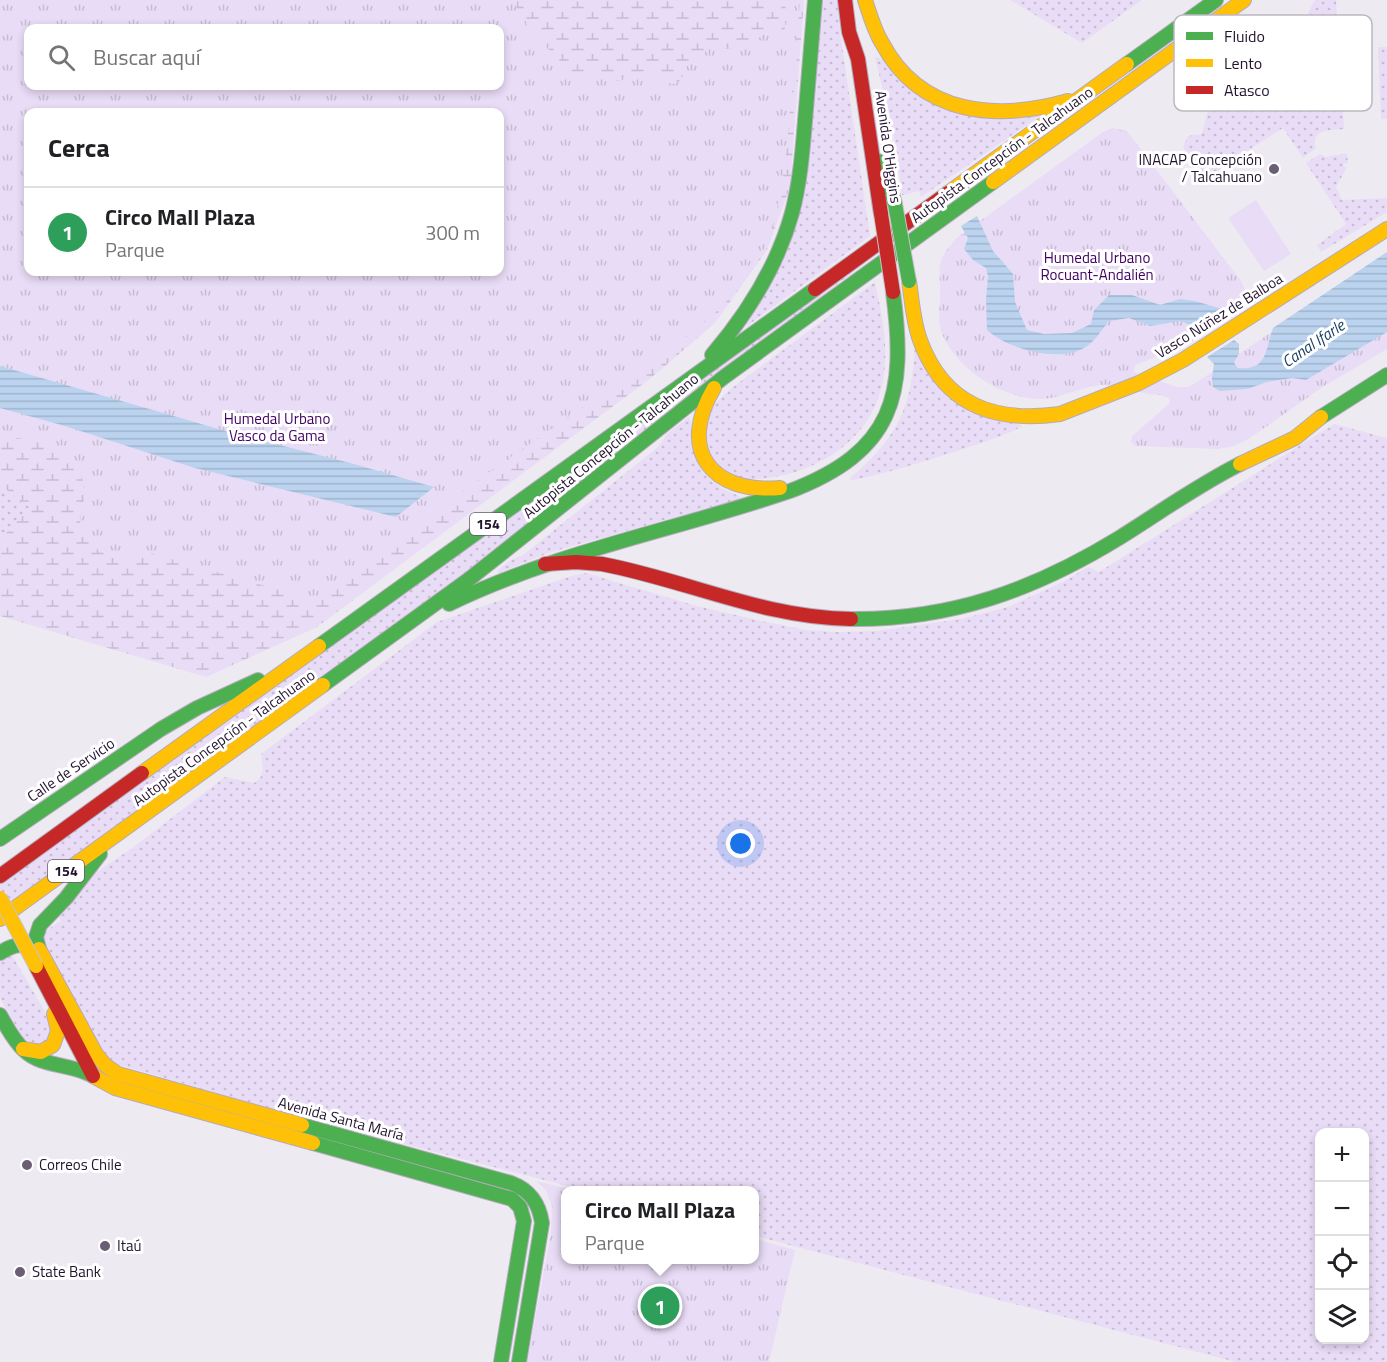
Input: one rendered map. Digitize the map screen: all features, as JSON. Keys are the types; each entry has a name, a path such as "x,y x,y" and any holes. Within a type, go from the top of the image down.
{"main road":[{"path":"683,384 717,348 747,310 773,266 789,225 802,161 815,0"},
{"name":"Avenida O'Higgins","path":"806,484 829,474 851,460 869,442 888,412 896,390 900,356 893,292 858,59 849,32 845,0"},
{"name":"Avenida O'Higgins","path":"858,0 861,32 858,59"},
{"path":"865,0 882,45 896,65 926,92 952,104 980,112 1022,112 1053,106 1086,94"},
{"name":"Autopista Concepción - Talcahuano","path":"1195,15 1216,0"},
{"name":"Autopista Concepción - Talcahuano","path":"1223,15 1244,0"},
{"name":"Autopista Concepción - Talcahuano","path":"0,876 1174,30"},
{"name":"Autopista Concepción - Talcahuano","path":"0,916 132,824 412,621 559,509 724,377 1174,51"},
{"name":"Vasco Núñez de Balboa","path":"872,151 885,173 895,204 917,328 923,347 935,370 954,392 980,408 1002,416 1025,418 1060,414 1139,383 1183,360 1387,229"},
{"path":"545,564 578,562 607,565 765,608 815,617 861,620 947,611 993,598 1057,573 1228,471 1305,433 1321,417 1387,375"},
{"path":"724,377 706,400 698,425 700,448 712,469 726,480 750,487 775,489 806,484"},
{"path":"412,621 482,588 545,564 735,508 806,484"},
{"name":"Calle de Servicio","path":"0,838 161,729 205,704 292,664"},
{"path":"0,863 150,755 231,709"},
{"path":"39,950 36,937 43,921 66,898 97,857 132,824"},
{"path":"0,898 56,1019 58,1035 55,1043 47,1050 38,1053 23,1049 0,1015"},
{"path":"0,916 33,967 93,1076"},
{"path":"0,953 11,946 21,944 31,945 39,950"},
{"name":"Avenida Santa María","path":"39,950 96,1054 105,1065 118,1074 517,1185 528,1191 539,1208 542,1223 519,1362"},
{"name":"Avenida Santa María","path":"23,1049 34,1057 85,1071 115,1088 512,1199 520,1207 524,1221 501,1362"}],"green space":[{"name":"Humedal Urbano Vasco da Gama","path":"0,0 804,0 790,187 767,250 715,323 651,378 317,627 206,677 0,616 0,540 30,507 0,485"},
{"name":"Humedal Urbano Vasco da Gama","path":"0,0 517,0 517,9 523,14 527,27 541,37 548,49 557,53 566,69 576,74 585,72 598,76 607,82 630,78 643,72 645,77 653,74 665,77 671,84 681,80 688,65 701,60 708,41 713,41 717,48 731,49 732,44 739,48 744,47 771,30 782,33 785,28 786,0 800,0 782,186 767,242 759,259 742,284 697,329 670,349 498,466 314,600 147,552 125,558 108,555 88,540 80,525 80,513 85,493 80,470 74,458 60,449 28,440 0,436"},
{"path":"822,0 838,0 840,32 870,236 747,326 746,324 772,282"},
{"path":"1010,0 1142,0 1082,43"},
{"path":"1315,0 1336,0 1337,15 1307,15"},
{"path":"1378,47 1387,47 1387,119 1381,119"},
{"path":"875,57 880,58 922,96 1040,116 921,197 919,191 902,195 895,142"},
{"path":"1208,111 1343,111 1344,129 1328,130 1319,134 1316,137 1316,148 1303,158 1283,128 1204,179 1183,147 1188,136 1202,134"},
{"name":"Humedal Urbano Rocuant-Andalién","path":"1112,128 1127,131 1241,281 1247,294 1244,305 1194,340 1135,365 1134,372 1177,387 1188,387 1387,255 1387,349 1321,388 1250,438 1234,446 1219,449 1135,446 1131,442 1132,436 1169,404 1170,400 1163,396 1107,385 1093,386 1053,398 1038,399 1009,393 982,380 959,360 943,336 940,327 940,266 945,253 958,237 1103,132"},
{"path":"1347,153 1348,163 1343,164 1347,167 1336,187 1342,200 1387,198 1387,212 1321,252 1317,245 1346,224 1306,163 1320,154 1326,157"},
{"path":"1256,200 1291,254 1264,271 1228,218"},
{"path":"876,254 517,535 0,909 0,883"},
{"path":"875,282 884,334 884,372 876,404 856,435 827,458 792,473 750,479 738,477 723,469 709,450 707,441 708,418 716,403 733,387"},
{"path":"915,340 933,378 1022,426 993,439 939,457 851,480 851,477 881,447 901,417 911,383"},
{"path":"689,417 691,440 701,469 712,481 739,496 740,499 548,553 499,573 497,571 511,560 523,555 658,447 668,433"},
{"path":"1334,424 1387,438 1387,1362 1236,1362 759,1237 759,1186 568,1186 289,1114 109,1062 37,936 61,921 58,913 89,877 131,849 225,777 254,783 263,770 261,754 437,622 571,576 586,573 693,605 806,630 837,632 876,631 961,619 1008,607 1063,582 1088,567 1099,572"},
{"path":"0,485 30,507 0,540"},
{"path":"9,950 52,1024 53,1036 40,1046 24,1040 0,998 0,956"},
{"path":"536,1181 561,1187 561,1264 759,1264 759,1240 795,1250 769,1362 527,1362 551,1234 552,1207 546,1190"}],"water":[{"path":"977,216 993,251 1013,274 1015,302 1027,330 1044,334 1072,333 1091,324 1094,310 1109,295 1132,295 1160,305 1180,299 1195,301 1222,309 1227,313 1200,330 1181,321 1150,326 1129,318 1109,321 1084,348 1061,354 1034,352 1007,343 987,330 988,276 986,268 973,260 964,249 968,238 961,226"},
{"name":"Canal Ifarle","path":"1387,252 1387,332 1306,380 1292,378 1267,382 1247,389 1220,391 1213,387 1214,364 1207,357 1234,340 1239,344 1239,354 1234,362 1237,368 1255,366 1264,357 1273,328"},
{"path":"0,366 236,434 434,487 396,517 195,468 65,426 0,408"}],"traffic: fast":[{"path":"712,355 738,323 770,271 792,213 801,161 815,0"},
{"path":"1195,15 1216,0"},
{"path":"1127,64 1174,30"},
{"path":"878,161 889,183 895,204"},
{"path":"323,685 468,580 724,377 993,182"},
{"path":"895,204 909,281"},
{"path":"319,646 815,289"},
{"path":"449,604 532,569 790,491 825,475 852,458 872,438 886,416 894,390 897,329 893,292"},
{"path":"1321,417 1387,375"},
{"path":"851,619 888,618 957,608 1023,587 1055,573 1119,538 1194,490 1240,464"},
{"path":"161,729 197,708 258,680"},
{"path":"0,839 161,729"},
{"path":"39,949 36,937 40,925 66,898 100,854"},
{"path":"0,953 18,945 37,948"},
{"path":"0,1015 10,1033 31,1056 93,1076"},
{"path":"302,1125 511,1183 523,1189 533,1198 539,1209 542,1223 519,1362"},
{"path":"313,1143 512,1199 520,1207 524,1221 501,1362"}],"traffic: slow":[{"path":"865,0 879,38 898,67 918,86 939,99 963,107 988,111 1014,111 1068,101"},
{"path":"1223,15 1244,0"},
{"path":"993,182 1174,51"},
{"path":"948,193 1127,64"},
{"path":"1060,414 1139,383 1183,360 1387,229"},
{"path":"909,281 914,318 920,340 930,362 943,381 958,395 993,412 1014,416 1060,414"},
{"path":"714,388 703,410 699,431 700,448 707,464 719,475 735,484 756,488 780,488"},
{"path":"1240,464 1295,438 1321,417"},
{"path":"142,773 319,646"},
{"path":"0,919 323,685"},
{"path":"0,898 36,966"},
{"path":"39,949 96,1054 105,1065 118,1074 302,1125"},
{"path":"23,1049 41,1052 53,1045 58,1031 54,1014"},
{"path":"93,1076 115,1088 313,1143"}],"traffic: jam":[{"path":"845,0 849,32 858,59 881,214"},
{"path":"815,289 948,193"},
{"path":"881,214 893,292"},
{"path":"545,564 576,562 602,564 787,612 851,619"},
{"path":"0,876 142,773"},
{"path":"36,966 93,1076"}],"place":[{"name":"INACAP Concepción / Talcahuano","path":"1274,169"},
{"name":"Correos Chile","path":"27,1165"},
{"name":"Itaú","path":"105,1246"},
{"name":"State Bank","path":"20,1272"},
{"name":"Circo Mall Plaza","path":"660,1306"}]}
